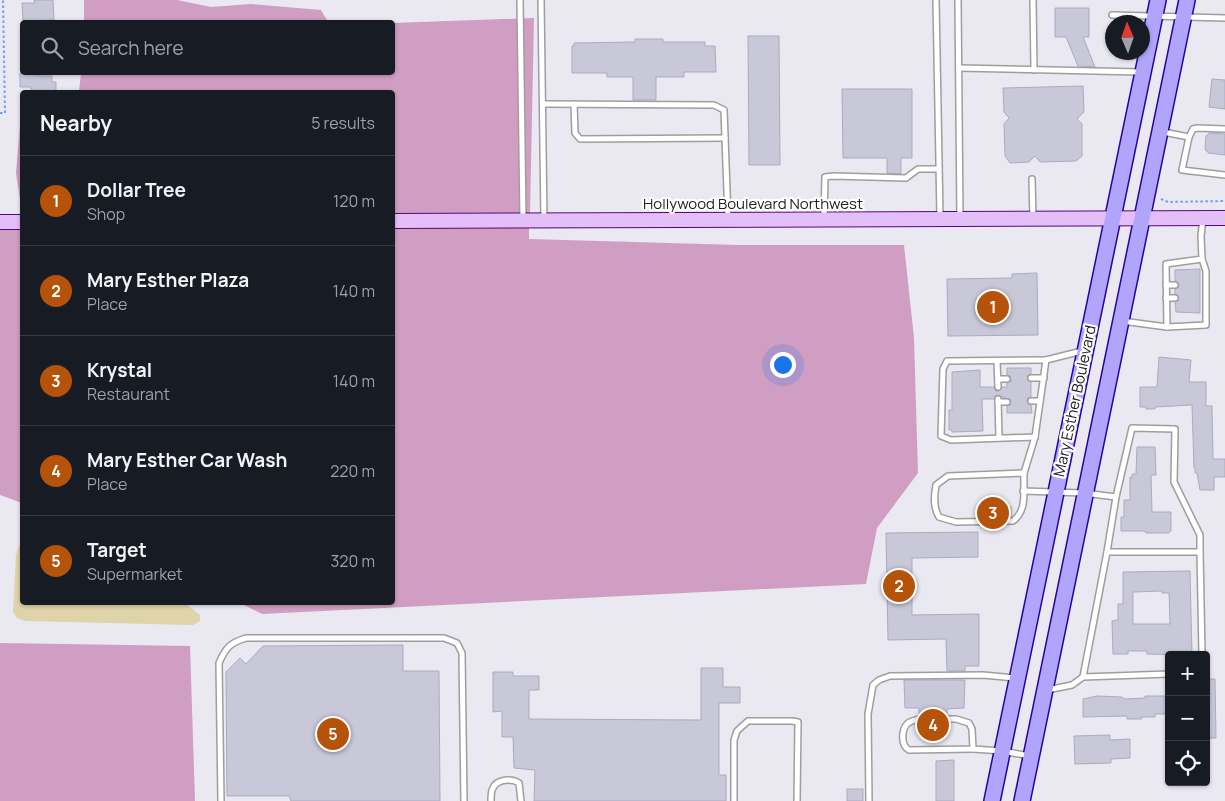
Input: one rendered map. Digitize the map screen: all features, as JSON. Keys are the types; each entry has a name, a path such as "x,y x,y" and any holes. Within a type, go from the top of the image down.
{"main road":[{"name":"Mary Esther Boulevard","path":"992,801 1158,0"},
{"name":"Mary Esther Boulevard","path":"1022,801 1187,0"}],"street":[{"name":"Hollywood Boulevard Northwest","path":"395,221 1225,218"},
{"path":"0,222 20,222"}],"lane":[{"path":"520,0 523,221"},
{"path":"542,0 544,221"},
{"path":"936,0 940,220"},
{"path":"958,0 960,219"},
{"path":"1033,0 1034,70"},
{"path":"1150,16 1225,18"},
{"path":"959,68 1143,72"},
{"path":"543,104 714,105 724,110 728,221"},
{"path":"574,104 575,133 580,139 725,138"},
{"path":"1225,129 1193,129 1189,137 1182,170 1225,175"},
{"path":"1160,132 1189,137"},
{"path":"824,220 825,177 906,178 918,169 939,169"},
{"path":"1032,179 1033,219"},
{"path":"1122,321 1167,327 1206,325 1203,284 1206,271 1202,260 1201,236 1203,218"},
{"path":"1167,327 1166,264 1202,260"},
{"path":"1166,285 1175,285"},
{"path":"1166,298 1176,298"},
{"path":"1035,437 951,440 941,436 943,369 947,361 1046,360 1085,351"},
{"path":"1024,474 948,476 936,484 934,495 935,511 944,520 956,522 1013,521 1020,514 1024,503 1024,474 1035,437 1046,360"},
{"path":"997,361 998,387"},
{"path":"1031,378 1044,378"},
{"path":"998,379 1007,379"},
{"path":"999,438 998,400 1007,402"},
{"path":"1031,402 1040,401"},
{"path":"1083,676 1116,497 1132,428 1175,429 1174,482 1200,535 1202,651"},
{"path":"1024,490 1084,493 1116,497"},
{"path":"1107,552 1200,552"},
{"path":"221,801 219,663 224,652 233,642 246,638 444,638 457,643 462,653 464,801"},
{"path":"1044,691 1072,685 1083,676 1165,674"},
{"path":"869,801 868,714 873,685 879,680 890,676 983,675 1018,678"},
{"path":"919,719 907,724 904,730 903,744 909,750 973,748 1031,756"},
{"path":"947,719 969,723 972,729 973,748"},
{"path":"734,801 734,740 737,731 748,721 798,722 797,801"},
{"path":"491,801 493,788 497,783 504,780 514,780 520,783 521,801"}],"path":[{"path":"0,113 5,113 3,0"},
{"path":"1147,194 1168,202 1225,201"}],"shaded area":[{"path":"84,0 177,0 211,7 251,4 321,10 327,20 84,20"},
{"path":"534,18 530,214 395,214 395,90 79,90 81,75 395,75 395,23"},
{"path":"20,126 20,200 16,173"},
{"path":"395,228 529,228 529,239 738,245 904,245 914,338 918,473 877,528 866,584 262,614 244,605 395,605"},
{"path":"0,229 20,229 20,502 0,495"},
{"path":"19,546 20,605 188,605 200,615 200,621 193,625 25,621 17,618 13,612 16,555"},
{"path":"0,643 190,646 195,801 0,801"}],"building":[{"path":"34,0 53,0 54,20 23,20 22,3 35,3"},
{"path":"1055,8 1089,8 1089,37 1083,37 1095,67 1078,66 1066,37 1055,37"},
{"path":"748,36 779,36 780,165 749,165"},
{"path":"635,39 663,39 663,42 705,42 705,46 715,46 716,72 684,72 684,77 656,77 656,100 633,100 633,77 607,77 607,73 572,73 572,46 574,46 574,43 635,42"},
{"path":"20,75 52,76 52,82 56,82 56,90 31,90 31,87 20,87"},
{"path":"1212,79 1225,80 1225,109 1209,107"},
{"path":"1083,86 1084,112 1077,119 1082,124 1082,156 1076,161 1040,162 1035,156 1029,162 1010,163 1005,156 1004,124 1009,118 1004,112 1003,88"},
{"path":"842,89 912,89 912,158 901,158 901,174 887,173 887,158 843,158"},
{"path":"1210,133 1225,134 1225,155 1208,153 1206,151 1206,136"},
{"path":"1200,269 1200,313 1176,312 1175,302 1179,298 1175,294 1175,289 1179,285 1175,281 1175,270"},
{"path":"1037,273 1038,335 948,336 947,279 1012,278 1012,274"},
{"path":"1159,357 1191,360 1189,382 1206,382 1206,406 1212,406 1213,459 1225,459 1225,477 1214,477 1214,490 1200,490 1197,473 1195,473 1192,405 1155,407 1155,409 1140,407 1140,387 1157,387"},
{"path":"1007,368 1031,368 1031,374 1027,378 1031,382 1031,397 1027,401 1031,405 1032,413 1007,413 1007,406 1010,405 1011,400 997,395 994,399 982,399 983,431 952,432 952,430 949,430 949,410 952,410 952,372 980,370 980,387 994,387 996,391 999,391 1002,387 1007,387 1007,383 1011,381 1010,376 1007,375"},
{"path":"1137,447 1155,447 1156,475 1151,475 1152,512 1171,512 1171,531 1169,533 1121,531 1121,517 1124,517 1124,500 1130,500 1130,477 1132,478 1132,474 1136,474"},
{"path":"999,507 1011,507 1011,517 997,517 982,509 998,509"},
{"path":"978,532 978,557 912,558 912,615 979,614 979,666 965,666 965,671 947,671 946,639 888,640 886,533"},
{"path":"1190,571 1192,651 1165,651 1165,654 1147,654 1147,651 1128,651 1128,654 1113,654 1112,621 1118,620 1118,604 1123,604 1123,572","holes":["1162,591 1162,593 1169,593 1170,624 1133,624 1133,592"]},
{"path":"403,645 403,671 439,671 440,801 291,801 289,796 227,796 226,672 240,658 246,664 263,646"},
{"path":"701,668 723,668 723,687 740,687 740,703 719,703 719,775 726,775 726,801 534,801 535,770 514,768 513,737 502,737 502,711 493,712 493,672 513,672 513,676 539,676 539,690 529,690 529,719 701,720"},
{"path":"1210,679 1215,679 1216,738 1210,738"},
{"path":"904,680 965,680 964,708 947,709 947,715 943,719 947,723 947,730 939,730 938,733 919,733 919,724 923,718 919,715 919,708 905,708"},
{"path":"1097,696 1122,697 1124,699 1145,698 1145,696 1165,696 1165,714 1155,714 1155,717 1141,717 1142,719 1127,719 1127,716 1083,717 1083,699"},
{"path":"1110,735 1110,740 1130,739 1130,758 1111,759 1111,763 1075,764 1074,736"},
{"path":"954,760 954,801 936,801 936,761"},
{"path":"847,789 863,789 863,801 847,801"}],"place":[{"name":"Dollar Tree","path":"993,307"},
{"name":"Krystal","path":"993,513"},
{"name":"Mary Esther Plaza","path":"899,586"},
{"name":"Mary Esther Car Wash","path":"933,725"},
{"name":"Target","path":"333,734"}]}
